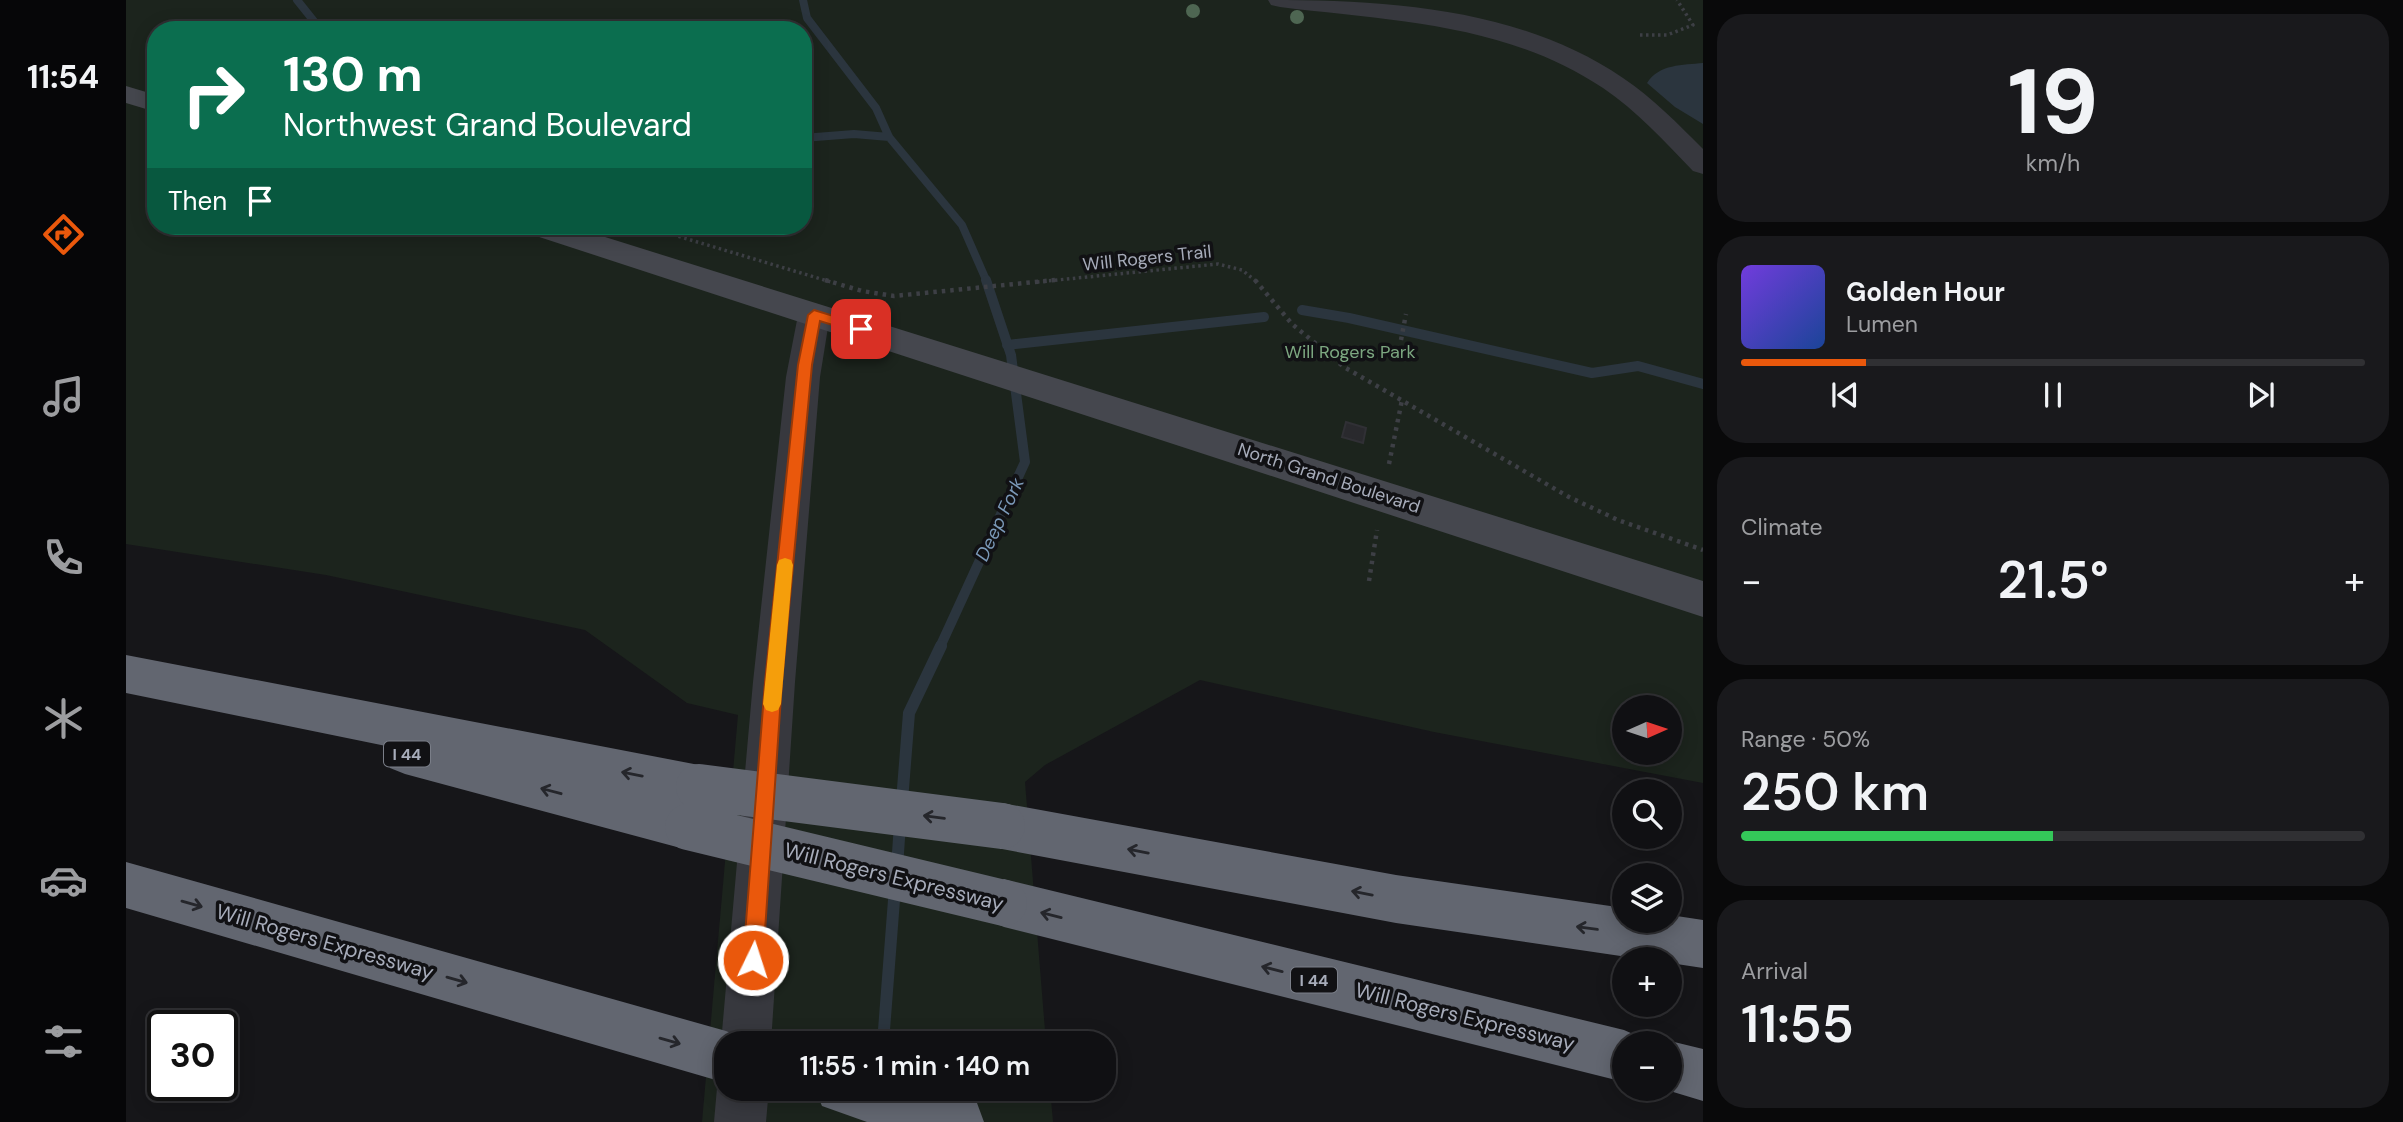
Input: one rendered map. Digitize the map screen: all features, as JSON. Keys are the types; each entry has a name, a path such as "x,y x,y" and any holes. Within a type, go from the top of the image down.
{"highway":[{"path":"126,674 693,807 1002,826 1396,899 1703,944"},
{"name":"Will Rogers Expressway","path":"126,680 693,807 1004,904 1612,1053"},
{"name":"Will Rogers Expressway","path":"126,885 714,1053"},
{"path":"1682,1070 1703,1075"},
{"path":"885,1101 958,1122"}],"street":[{"path":"1280,0 1466,23 1536,40 1584,63 1616,84 1703,165"},
{"path":"126,94 147,101"},
{"name":"North Grand Boulevard","path":"566,235 1703,599"},
{"path":"747,1031 775,668 803,377 814,315"},
{"path":"740,1122 742,1101"}],"path":[{"path":"1640,35 1654,38 1675,34 1693,24 1677,0"},
{"name":"Will Rogers Trail","path":"674,235 862,291 894,296 1218,264 1237,266 1254,277 1290,322 1313,344 1344,366 1569,497 1618,520 1703,550"},
{"path":"1401,340 1406,314"},
{"path":"1388,470 1402,400"},
{"path":"1369,581 1377,533"}],"green space":[{"name":"Will Rogers Park","path":"126,0 1703,0 1703,783 1434,732 1200,680 1045,765 1025,782 1045,1031 714,1031 714,1101 1051,1101 1053,1122 702,1122 738,715 687,703 585,630 326,575 126,544"}],"shaded area":[{"path":"1703,63 1703,124 1675,107 1647,83 1665,69"}],"building":[{"path":"1346,422 1366,428 1363,443 1342,437"}],"waterway":[{"path":"297,0 314,21"},
{"name":"Deep Fork","path":"803,0 809,21"},
{"name":"Deep Fork","path":"812,25 876,108 889,137"},
{"path":"812,137 854,134 889,137"},
{"name":"Deep Fork","path":"889,137 962,225 987,282"},
{"name":"Deep Fork","path":"986,280 1008,345"},
{"path":"1302,310 1349,318 1592,373 1638,366 1703,384"},
{"path":"1008,345 1264,317"},
{"name":"Deep Fork","path":"940,647 1025,462 1008,345"},
{"name":"Deep Fork","path":"902,801 909,713 941,646"},
{"name":"Deep Fork","path":"897,867 900,824"},
{"name":"Deep Fork","path":"884,1031 895,887"}],"slow traffic":[{"path":"772,704 785,565"}],"route":[{"path":"753,960 774,682 805,365 814,315 861,329"}]}
